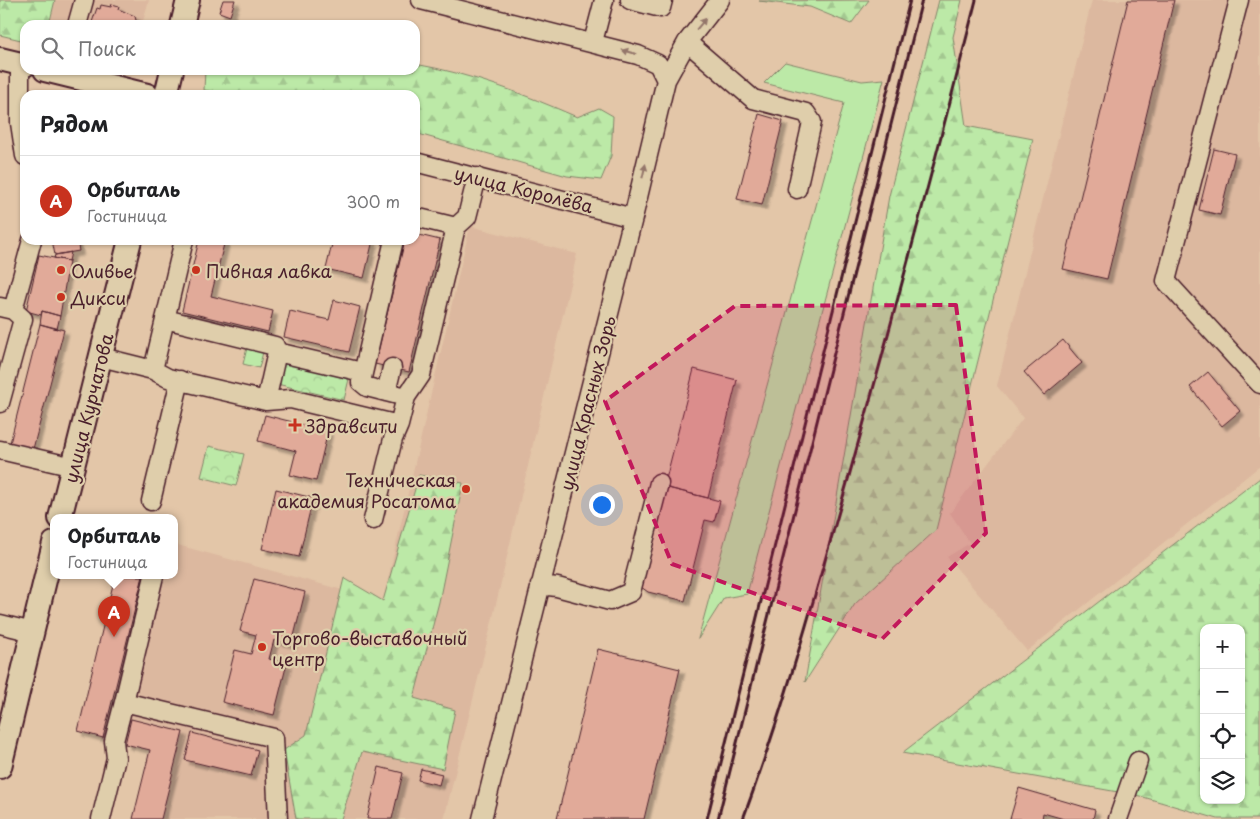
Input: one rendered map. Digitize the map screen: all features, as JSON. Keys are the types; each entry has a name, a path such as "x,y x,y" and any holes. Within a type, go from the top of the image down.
{"main road":[{"path":"183,20 188,0"},
{"path":"70,75 128,90"},
{"path":"167,90 171,75"},
{"name":"улица Курчатова","path":"61,514 129,245"},
{"path":"0,767 50,560"}],"street":[{"path":"78,20 84,0"},
{"path":"421,0 462,5 638,55 658,64 666,80"},
{"path":"593,42 604,0"},
{"path":"630,0 661,8 663,0"},
{"name":"улица Красных Зорь","path":"482,819 666,80 687,42 720,0"},
{"path":"1239,0 1166,281 1260,384"},
{"path":"687,42 752,99 806,113 812,122 796,189"},
{"path":"15,63 20,123"},
{"name":"улица Королёва","path":"420,163 633,218"},
{"path":"373,520 393,439 400,424 406,397 420,375 456,227 467,217 476,177"},
{"path":"420,218 456,227"},
{"path":"0,403 23,319 6,308 30,245"},
{"path":"153,370 183,245"},
{"path":"393,245 361,382 363,385 406,397"},
{"path":"165,320 275,346 277,352 266,401"},
{"path":"277,352 362,372"},
{"path":"100,357 153,370 180,380 266,401 291,399 400,424"},
{"path":"386,392 392,368"},
{"path":"151,502 180,380"},
{"path":"0,450 74,467"},
{"path":"540,585 557,587 610,601 631,592 659,483"},
{"path":"101,819 116,758 114,741 153,579"},
{"path":"0,624 33,632"},
{"path":"124,702 274,738 278,819"},
{"path":"1118,819 1138,762"}],"highlighted area":[{"path":"956,305 986,533 882,639 672,564 605,401 735,306"}],"shaded area":[{"path":"55,0 149,0 143,20 50,20"},
{"path":"1092,0 1260,0 1260,466 1027,651 947,557 970,543 950,513 1023,418 997,386"},
{"name":"Техническая академия Росатома","path":"470,226 577,254 444,819 133,819 150,750 78,731 114,579 178,579 178,545 383,601"}],"green space":[{"path":"0,0 55,0 50,20 20,20 20,40 0,35"},
{"path":"869,0 851,24 810,7 759,1"},
{"path":"939,0 962,0 953,37 966,126 1033,139 936,530 855,604 805,682 889,196"},
{"path":"785,62 862,81 884,79 747,594 724,598 698,639 844,103 764,83"},
{"path":"420,65 457,73 498,86 577,117 599,108 613,116 611,156 601,180 567,176 420,134 420,90 204,90 205,75 420,75"},
{"path":"247,348 263,352 259,368 243,364"},
{"path":"282,362 349,379 344,400 277,384"},
{"path":"209,446 244,454 236,486 201,477"},
{"path":"419,475 463,483 439,602 414,698 455,710 443,769 362,752 341,819 296,819 284,750 306,735 344,578 383,601"},
{"path":"1260,478 1260,819 1218,819 1140,796 902,753"}],"building":[{"path":"223,0 235,0 230,16 219,12"},
{"path":"1128,0 1174,0 1107,279 1063,269"},
{"path":"112,4 119,6 118,9 135,16 136,20 93,20 97,8 100,9 101,5 111,7"},
{"path":"759,114 783,121 762,205 737,199"},
{"path":"1214,149 1235,154 1220,215 1199,210"},
{"path":"420,235 440,240 409,372 375,364 404,245 420,245"},
{"path":"53,245 78,245 79,251 55,255"},
{"path":"198,245 224,245 211,296 273,311 268,332 182,311"},
{"path":"332,245 372,245 364,278 326,269"},
{"path":"71,252 69,261 54,258 55,255"},
{"path":"39,255 69,261 60,316 42,311 41,315 26,311"},
{"path":"334,300 360,307 349,352 284,337 290,311 329,320"},
{"path":"42,311 60,316 57,329 40,324"},
{"path":"40,324 64,330 33,449 10,443"},
{"path":"1063,340 1082,363 1044,395 1024,372"},
{"path":"694,369 737,380 708,498 664,487"},
{"path":"1208,372 1240,411 1222,426 1190,387"},
{"path":"265,415 328,431 316,481 290,475 296,451 258,441"},
{"path":"664,487 720,501 714,522 705,520 685,601 648,592 641,587"},
{"path":"276,489 313,498 299,557 262,549"},
{"path":"114,579 142,579 103,738 78,731"},
{"name":"Торгово-выставочный центр","path":"254,579 305,592 292,644 274,640 269,659 287,663 274,715 222,702 235,650 251,654 256,635 240,631"},
{"path":"598,649 680,669 644,819 557,819"},
{"path":"131,719 183,732 161,819 133,819 150,750 125,744"},
{"path":"192,733 258,750 251,776 185,760"},
{"path":"379,767 403,773 392,819 367,819"},
{"path":"421,769 442,774 439,785 418,780"},
{"path":"1019,788 1095,810 1093,819 1064,819 1043,813 1042,819 1010,819"}],"railway":[{"path":"707,819 910,0"},
{"path":"718,819 922,0"},
{"path":"743,819 786,691 849,476 976,0"}],"place":[{"name":"Оливье","path":"61,270"},
{"name":"Пивная лавка","path":"196,270"},
{"name":"Дикси","path":"61,297"},
{"name":"Здравсити","path":"295,425"},
{"name":"Техническая академия Росатома","path":"466,489"},
{"name":"Орбиталь","path":"114,637"},
{"name":"Торгово-выставочный центр","path":"262,647"}]}
